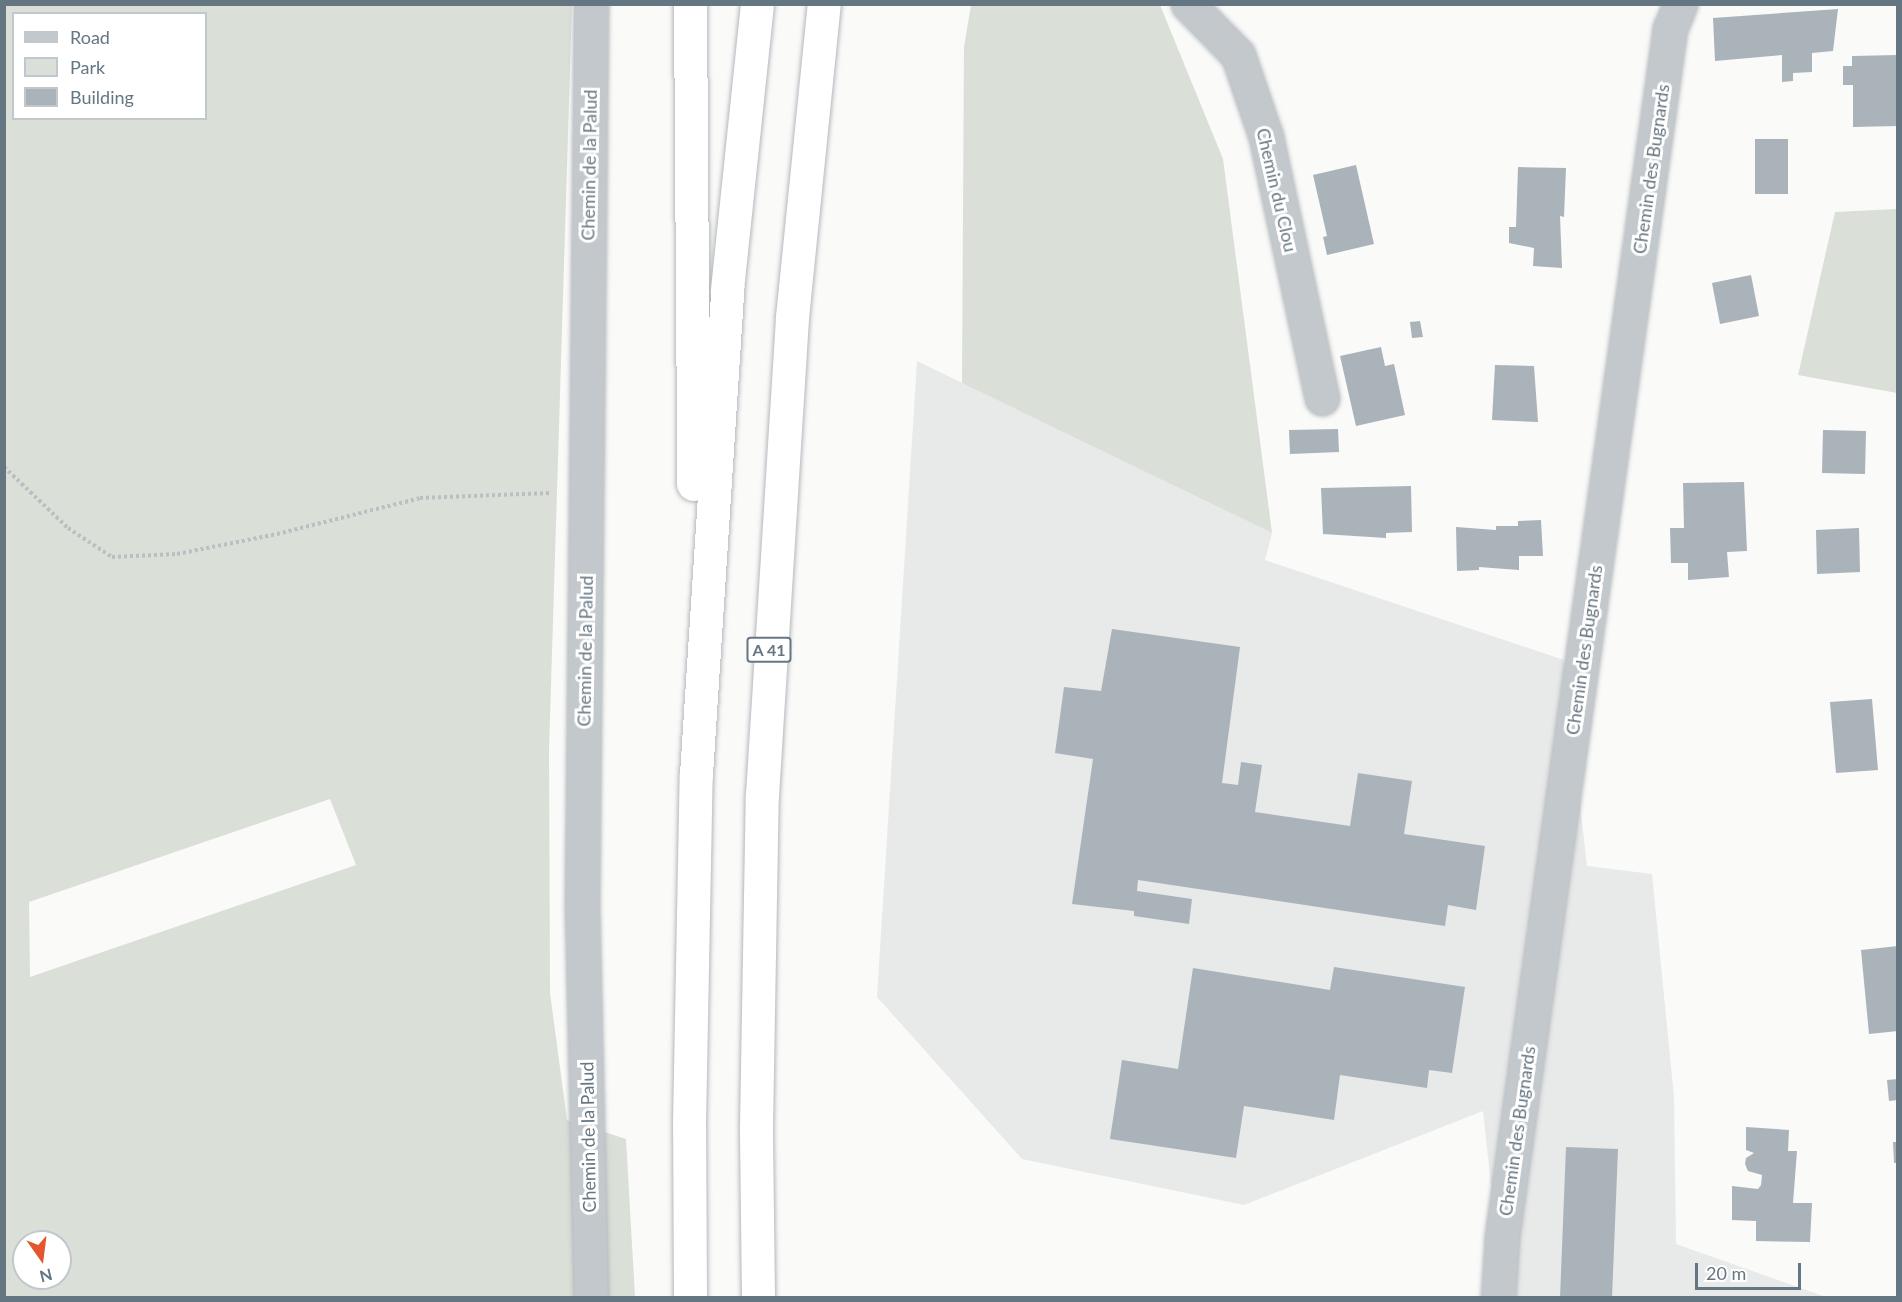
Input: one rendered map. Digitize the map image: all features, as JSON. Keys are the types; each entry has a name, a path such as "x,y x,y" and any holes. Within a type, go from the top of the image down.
{"highway":[{"path":"690,4 696,774 690,1298"},
{"path":"696,774 727,289 757,4"},
{"name":"A 41","path":"758,1298 756,1126 763,772 792,318 824,4"}],"street":[{"name":"Chemin de la Palud","path":"591,4 582,904 591,1298"},
{"name":"Chemin du Clou","path":"1188,4 1238,55 1266,137 1322,398"},
{"name":"Chemin des Bugnards","path":"1498,1298 1502,1236 1668,41 1680,4"}],"path":[{"path":"4,467 68,528 112,557 177,554 277,534 420,498 586,492"}],"shaded area":[{"path":"917,361 1272,533 1265,560 1564,660 1587,866 1652,874 1674,1097 1676,1244 1826,1297 1503,1297 1483,1111 1244,1205 1022,1159 877,997"}],"green space":[{"path":"5,5 572,5 549,750 550,993 567,1120 626,1139 635,1297 5,1298","holes":["330,799 356,865 30,977 29,902"]},
{"path":"971,5 1160,5 1223,159 1272,533 962,383 964,47"},
{"path":"1897,209 1897,393 1798,375 1835,212"}],"building":[{"path":"1838,9 1833,51 1812,53 1812,72 1793,73 1793,81 1782,82 1782,55 1715,61 1713,18"},
{"path":"1898,55 1898,126 1853,127 1853,85 1843,85 1843,66 1852,66 1852,56"},
{"path":"1755,139 1788,139 1788,194 1755,194"},
{"path":"1356,165 1374,244 1327,255 1323,237 1327,236 1313,175"},
{"path":"1518,167 1566,168 1564,217 1560,216 1562,268 1533,266 1534,248 1509,243 1509,227 1516,227"},
{"path":"1751,275 1759,316 1720,324 1712,283"},
{"path":"1420,321 1423,337 1412,338 1410,322"},
{"path":"1381,347 1385,366 1394,364 1405,415 1356,426 1340,356"},
{"path":"1495,365 1534,366 1538,422 1492,420"},
{"path":"1338,429 1339,452 1290,454 1289,430"},
{"path":"1823,430 1866,431 1865,474 1822,473"},
{"path":"1744,482 1747,551 1727,552 1729,577 1688,580 1688,563 1671,563 1670,528 1684,528 1683,483"},
{"path":"1411,486 1412,532 1386,533 1386,538 1323,534 1321,488"},
{"path":"1541,520 1543,556 1519,556 1519,570 1479,567 1479,570 1457,571 1456,527 1496,530 1496,526 1518,526 1518,521"},
{"path":"1859,528 1860,572 1817,574 1816,530"},
{"path":"1112,629 1240,647 1222,783 1238,785 1241,762 1262,765 1255,812 1350,826 1358,773 1412,781 1404,834 1485,846 1476,910 1448,905 1445,926 1138,880 1137,891 1192,899 1189,924 1134,916 1134,911 1072,904 1093,759 1055,753 1064,687 1101,691"},
{"path":"1872,699 1878,770 1836,773 1830,702"},
{"path":"1898,946 1898,1031 1869,1034 1861,950"},
{"path":"1334,967 1465,987 1452,1073 1429,1070 1427,1088 1340,1075 1334,1120 1244,1106 1236,1158 1110,1139 1122,1060 1178,1069 1193,968 1330,990"},
{"path":"1898,1079 1898,1100 1889,1101 1887,1080"},
{"path":"1746,1127 1789,1130 1788,1151 1797,1151 1793,1203 1812,1203 1810,1242 1756,1241 1756,1221 1732,1220 1732,1186 1758,1189 1761,1185 1762,1175 1748,1171 1745,1164 1746,1158 1754,1153 1746,1150"},
{"path":"1893,1142 1898,1142 1898,1163 1894,1163"},
{"path":"1566,1147 1618,1149 1612,1298 1560,1298"}]}
